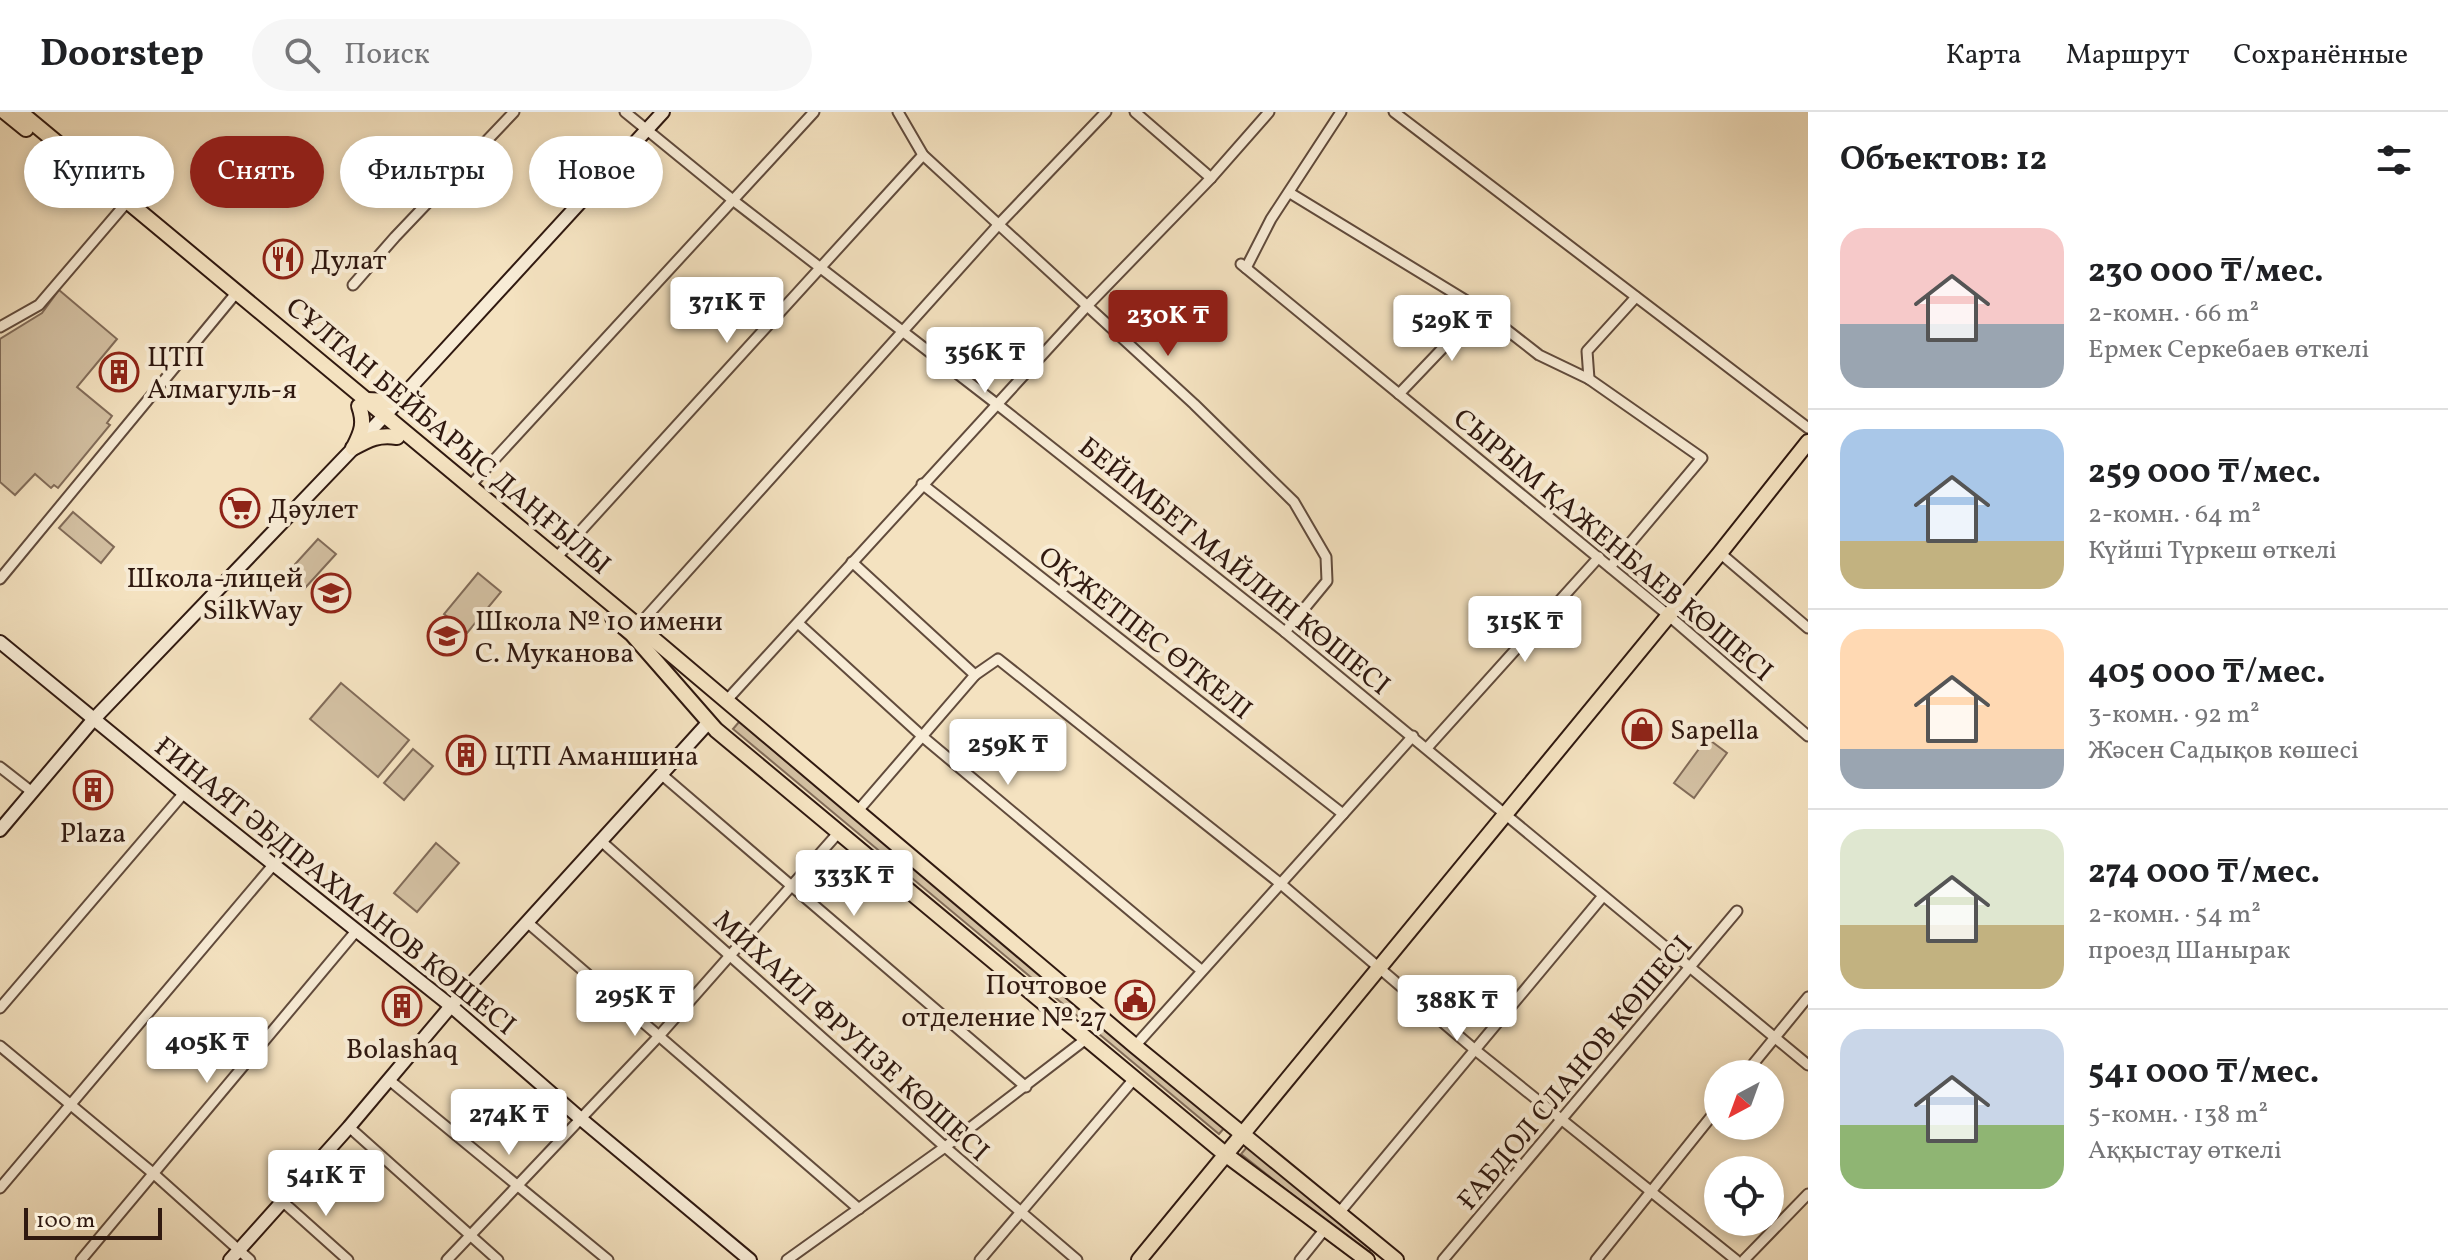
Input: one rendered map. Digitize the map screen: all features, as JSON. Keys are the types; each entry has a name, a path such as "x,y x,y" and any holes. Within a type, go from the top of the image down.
{"main road":[{"name":"СҰЛТАН БЕЙБАРЫС ДАҢҒЫЛЫ","path":"7,112 37,136"},
{"name":"СҰЛТАН БЕЙБАРЫС ДАҢҒЫЛЫ","path":"20,112 47,136"},
{"name":"СҰЛТАН БЕЙБАРЫС ДАҢҒЫЛЫ","path":"129,208 400,434 632,634 708,723 1225,1154 1367,1260"},
{"path":"353,448 363,429 362,403 390,401 405,394"},
{"path":"353,448 371,437 400,434 400,407 405,394"},
{"name":"СҰЛТАН БЕЙБАРЫС ДАҢҒЫЛЫ","path":"400,434 470,486 856,813 1396,1260"},
{"path":"1139,1260 1808,442"},
{"path":"691,703 694,693 705,686"}],"street":[{"path":"353,285 514,112"},
{"name":"БЕЙІМБЕТ МАЙЛИН КӨШЕСІ","path":"625,112 734,201 1285,632 1808,1065"},
{"path":"0,830 93,720 405,394 663,112"},
{"path":"470,486 814,112"},
{"path":"898,112 923,155 1194,404 1294,502 1326,557 1327,581 1285,632"},
{"path":"638,626 1000,223 1106,112"},
{"path":"1135,112 1211,178"},
{"path":"726,701 922,484 1162,225 1211,178 1269,112"},
{"path":"1341,112 1290,193 1480,309 1539,355 1589,379 1702,458 1610,567"},
{"path":"1394,112 1808,428"},
{"path":"556,558 923,155"},
{"name":"СЫРЫМ ҚАЖЕНБАЕВ КӨШЕСІ","path":"1290,193 1244,266 1599,557 1808,736"},
{"path":"0,327 39,305 122,208"},
{"path":"0,579 234,295"},
{"path":"1589,379 1587,351 1636,297"},
{"path":"1399,394 1480,309"},
{"name":"ОҚЖЕТПЕС ӨТКЕЛІ","path":"922,484 1343,814"},
{"path":"1720,553 1808,628"},
{"path":"1427,748 1599,557"},
{"path":"852,562 975,675"},
{"path":"798,623 923,737 1201,970"},
{"name":"ҒИНАЯТ ӘБДІРАХМАНОВ КӨШЕСІ","path":"0,642 451,1006 750,1260"},
{"path":"856,813 975,675 998,659 1281,884 1474,1049 1736,1260"},
{"path":"230,1260 349,1127 451,1006 708,723"},
{"path":"1135,1046 1413,736"},
{"path":"0,767 32,792"},
{"path":"661,774 1026,1087"},
{"path":"0,1008 184,793"},
{"path":"447,1260 659,1036 839,832"},
{"name":"МИХАИЛ ФРУНЗЕ КӨШЕСІ","path":"601,841 1077,1260"},
{"path":"0,1188 274,864"},
{"path":"1339,1213 1603,896"},
{"name":"ҒАБДОЛ СЛАНОВ КӨШЕСІ","path":"1443,1260 1737,911"},
{"path":"527,922 859,1209"},
{"path":"81,1260 357,930"},
{"path":"1757,1060 1808,997"},
{"path":"787,1260 945,1147 1086,1039"},
{"path":"0,1046 154,1174 250,1260"},
{"path":"388,1079 608,1260"},
{"path":"980,1260 1134,1079"},
{"path":"1596,1260 1704,1125"},
{"path":"349,1127 498,1260"},
{"path":"1744,1260 1808,1194"},
{"path":"282,1201 348,1260"},
{"path":"1300,1260 1325,1229"}],"shaded area":[{"path":"59,290 117,339 77,387 112,416 107,423 110,425 58,488 54,485 51,488 35,474 15,495 0,482 0,339 42,313"},
{"path":"73,512 114,547 101,563 59,528"},
{"path":"318,539 336,554 305,588 288,572"},
{"path":"478,573 501,592 467,633 444,614"},
{"path":"341,683 409,740 378,777 310,719"},
{"path":"739,722 1225,1127 1219,1134 733,729"},
{"path":"1707,738 1727,753 1694,798 1674,783"},
{"path":"413,749 433,766 404,800 384,783"},
{"path":"436,843 459,863 417,912 394,893"},
{"path":"1247,1147 1373,1247 1367,1254 1241,1154"}],"place":[{"name":"Дулат","path":"283,259"},
{"name":"ЦТП Алмагуль-я","path":"119,372"},
{"name":"Дәулет","path":"240,508"},
{"name":"Школа-лицей SilkWay","path":"331,593"},
{"name":"Школа № 10 имени С. Муканова","path":"447,636"},
{"name":"Sapella","path":"1642,729"},
{"name":"ЦТП Аманшина","path":"466,755"},
{"name":"Plaza","path":"93,790"},
{"name":"Почтовое отделение № 27","path":"1135,1000"},
{"name":"Bolashaq","path":"402,1006"}]}
